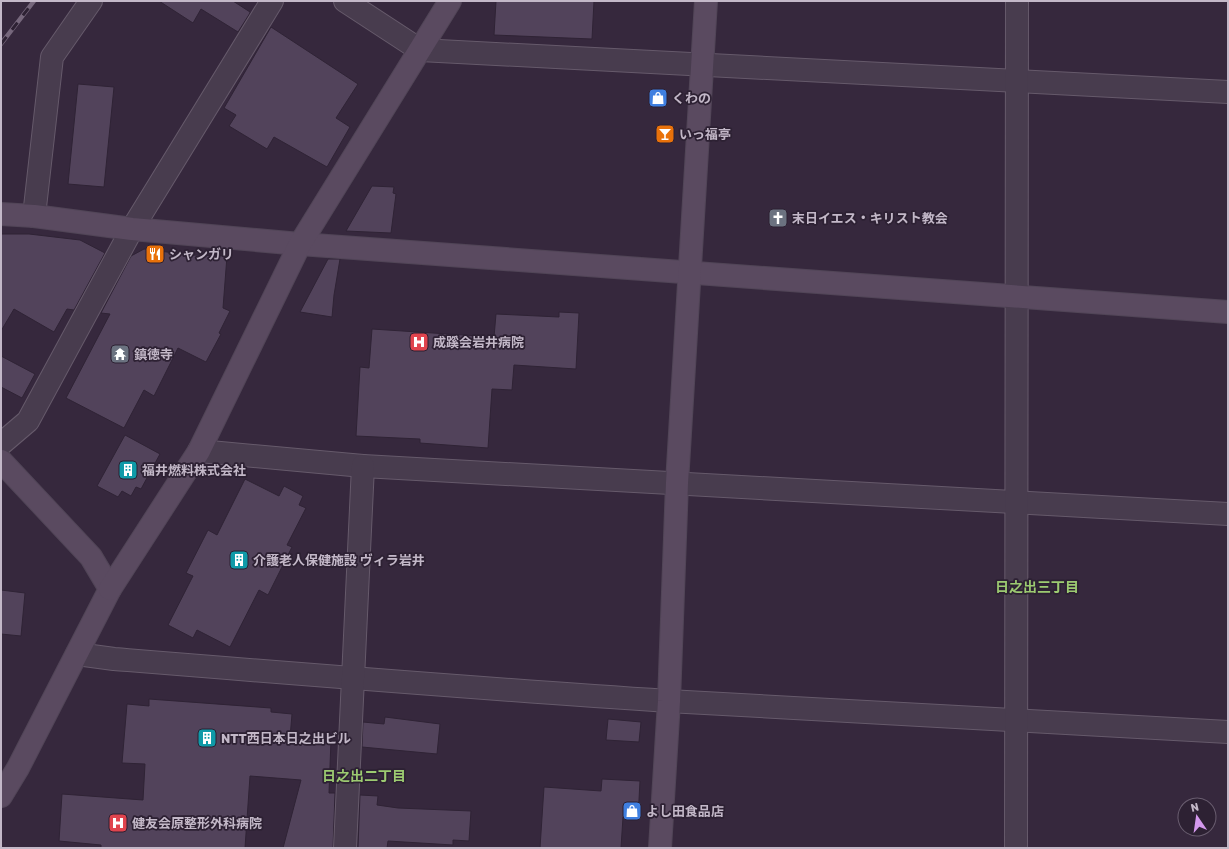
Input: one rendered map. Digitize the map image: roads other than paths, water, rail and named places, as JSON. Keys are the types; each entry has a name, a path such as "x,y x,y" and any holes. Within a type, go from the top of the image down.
{"street":[{"path":"34,216 52,57 91,1"},
{"path":"1,444 28,421 132,229 272,1"},
{"path":"346,1 420,50 1228,92"},
{"path":"1,796 18,768 110,589 199,451 300,244 450,1"},
{"path":"660,848 669,701 677,483 691,272 706,1"},
{"path":"1016,848 1017,1"},
{"path":"1,214 34,216 132,229 300,244 1228,312"},
{"path":"199,451 363,466 1017,501 1228,514"},
{"path":"1,461 91,557 110,589"},
{"path":"345,848 363,466"},
{"path":"77,654 353,678 669,701 1017,719 1228,732"}],"railway":[{"path":"1,44 34,1"}],"place":[{"name":"くわの","path":"658,98"},
{"name":"いっ福亭","path":"665,134"},
{"name":"末日イエス・キリスト教会","path":"778,218"},
{"name":"シャンガリ","path":"155,254"},
{"name":"成蹊会岩井病院","path":"419,342"},
{"name":"鎮徳寺","path":"120,354"},
{"name":"福井燃料株式会社","path":"128,470"},
{"name":"介護老人保健施設 ヴィラ岩井","path":"239,560"},
{"name":"NTT西日本日之出ビル","path":"207,738"},
{"name":"よし田食品店","path":"632,811"},
{"name":"健友会原整形外科病院","path":"118,823"}],"district":[{"name":"日之出三丁目","path":"1037,587"},
{"name":"日之出二丁目","path":"364,776"}]}
